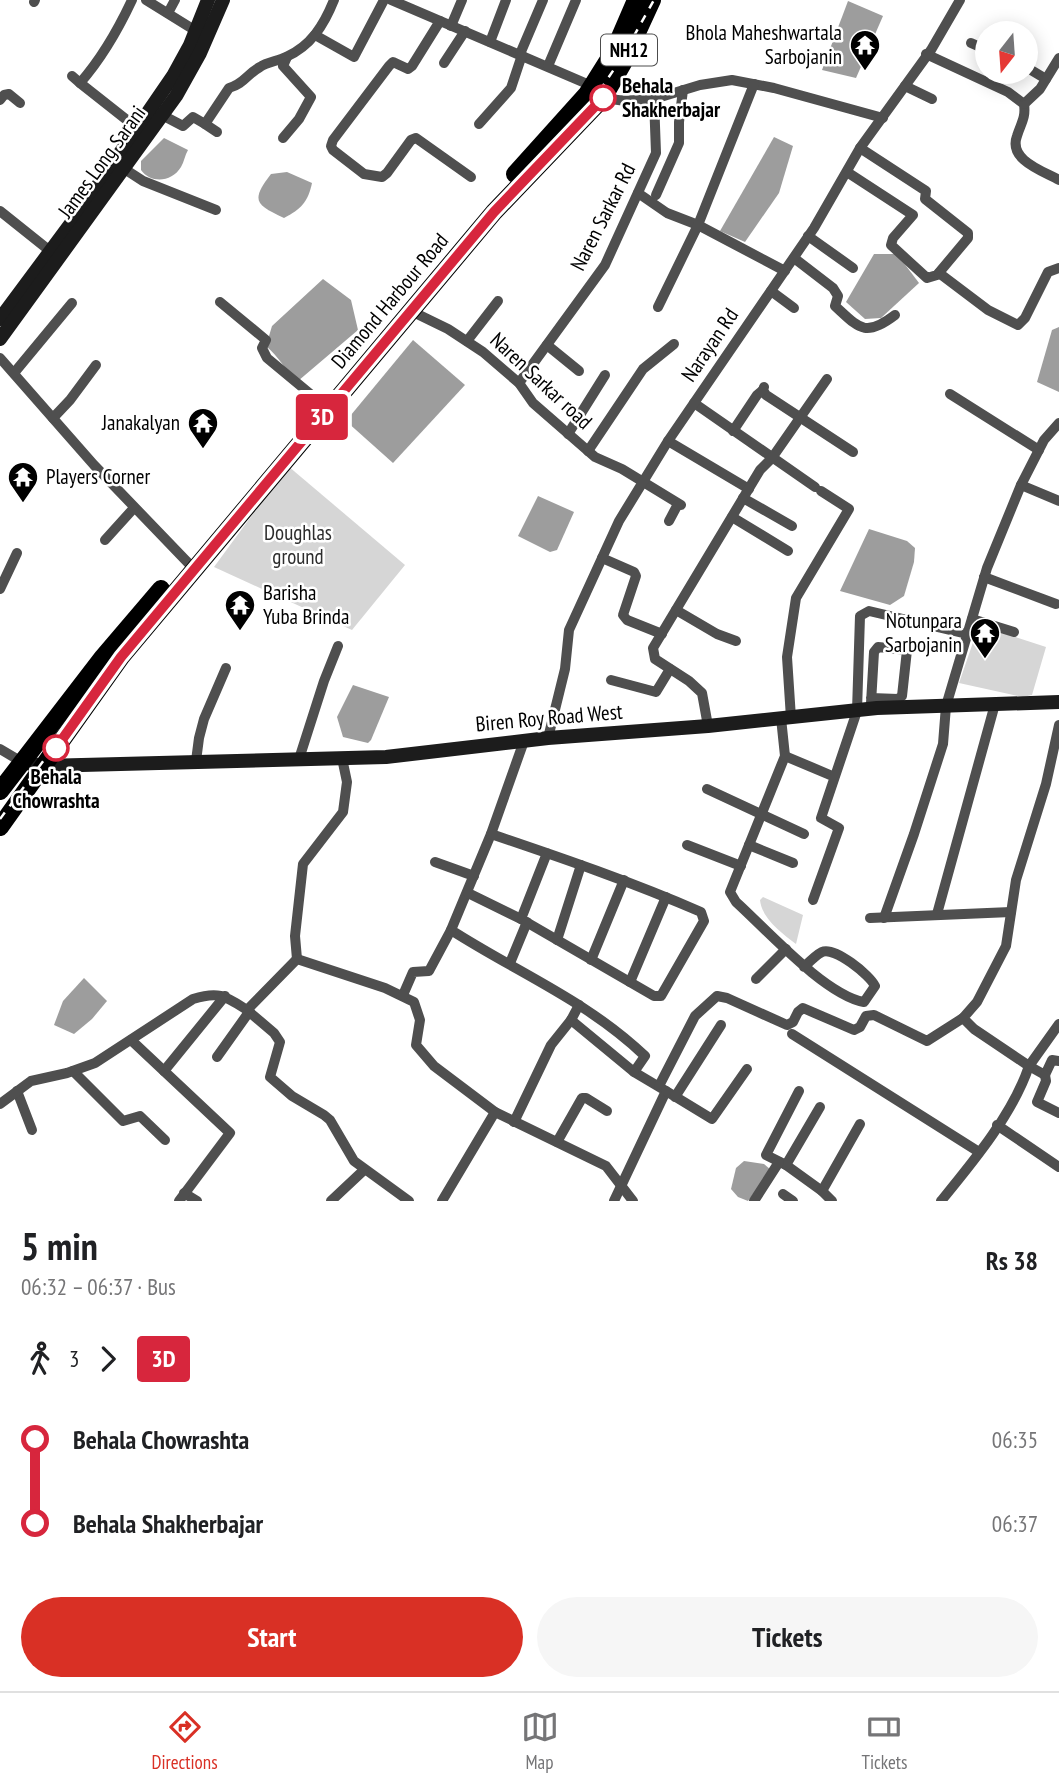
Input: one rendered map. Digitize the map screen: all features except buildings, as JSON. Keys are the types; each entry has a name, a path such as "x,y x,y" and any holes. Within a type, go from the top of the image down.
{"highway":[{"name":"Diamond Harbour Road","path":"597,92 636,0"},
{"name":"Diamond Harbour Road","path":"190,565 320,402 623,63 652,0"},
{"name":"Diamond Harbour Road","path":"2,787 190,565 411,312 535,161"},
{"name":"Diamond Harbour Road","path":"0,827 43,766 103,669"}],"main road":[{"path":"0,319 54,254 173,76 208,0"},
{"name":"James Long Sarani","path":"0,339 54,254 176,96 200,53 223,0"},
{"name":"Biren Roy Road West","path":"22,762 43,766 386,757 548,738 786,718 867,706 1059,702"}],"street":[{"path":"132,0 95,66 76,80 137,128"},
{"path":"146,0 196,31"},
{"path":"168,13 175,0"},
{"path":"205,124 229,88 237,87 260,67 287,57 309,43 334,0"},
{"path":"315,35 350,55 357,56 384,0"},
{"path":"462,0 446,24 408,69 393,62 389,66 331,146 364,174 382,177 411,140 416,138 471,177"},
{"path":"490,41 506,0"},
{"path":"479,124 511,88 543,0"},
{"path":"548,66 576,0"},
{"name":"Narayan Rd","path":"548,738 565,669 569,630 619,521 668,441 794,258 860,148 905,86 960,0"},
{"path":"395,1 548,66 617,101 654,99 732,80 883,118"},
{"path":"444,64 465,31"},
{"path":"971,43 975,45"},
{"path":"926,54 1008,92 1024,104 1026,116 1015,139 1018,152 1027,164 1059,180"},
{"path":"283,138 299,119 311,97 283,66 287,57"},
{"path":"1024,104 1037,93 1059,58"},
{"path":"1038,74 1046,79"},
{"path":"657,307 698,225 754,84"},
{"path":"905,86 932,99"},
{"path":"656,195 679,143 678,122 683,90"},
{"path":"0,100 9,94 20,103"},
{"name":"Naren Sarkar Rd","path":"519,383 605,265 656,153 654,99"},
{"path":"162,115 183,126 193,117 217,132"},
{"path":"860,148 926,191 925,199 892,238 891,245 927,278 932,278 968,236 925,199"},
{"path":"123,168 143,181 216,211"},
{"path":"847,172 913,215"},
{"path":"638,193 667,213 698,225 785,271"},
{"path":"0,211 54,254"},
{"path":"808,236 853,268"},
{"path":"794,258 837,291 835,306 860,329 867,330 886,323 895,315"},
{"path":"939,273 988,310 1018,325 1025,318 1048,272 1059,268"},
{"path":"771,291 794,308"},
{"path":"467,341 498,301"},
{"path":"220,302 265,340 262,348 267,358 320,402"},
{"path":"14,373 72,303"},
{"name":"Naren Sarkar road","path":"411,312 448,329 484,352 519,383 533,402 589,451 679,504 668,521"},
{"path":"589,451 643,369 674,344"},
{"path":"547,345 579,371"},
{"path":"0,358 134,508 190,565"},
{"path":"53,418 96,365"},
{"path":"568,434 606,375"},
{"path":"708,726 702,693 689,681 655,659 653,648 760,470 772,458 828,379"},
{"path":"733,431 763,389 766,395 853,452"},
{"path":"950,394 1039,450"},
{"path":"694,403 849,509 796,598 787,657 785,756 730,892 804,967 853,1000 864,1002 876,986 872,978 829,951 822,951 804,967"},
{"path":"884,918 943,744 946,706 984,577 1021,485 1039,450 1059,424"},
{"path":"668,441 792,526"},
{"path":"1021,485 1059,501"},
{"path":"106,540 134,508"},
{"path":"732,517 788,551"},
{"path":"0,589 17,553"},
{"path":"601,558 634,572 636,576 623,615 627,620 662,634"},
{"path":"984,577 1056,604"},
{"path":"676,610 716,634 736,641"},
{"path":"867,706 859,622 863,612 869,611 967,634"},
{"path":"972,619 1014,632"},
{"path":"299,759 338,646"},
{"path":"813,900 839,828 821,818 867,706 876,649 906,650 902,696 867,706"},
{"path":"196,761 204,719 226,668"},
{"path":"611,680 656,692 670,669"},
{"path":"937,914 995,704"},
{"path":"614,1201 695,1016 717,996 787,1025 793,1022 803,1008 854,1030 866,1016 874,1015 927,1041 963,1018 977,1002 1006,946 1016,880 1046,784 1059,725"},
{"path":"403,995 413,972 429,971 451,930 491,834 524,741"},
{"path":"0,749 22,762"},
{"path":"785,756 830,775"},
{"path":"217,1057 248,1011 297,959 295,936 303,864 343,812 347,782 342,758"},
{"path":"707,789 804,834"},
{"path":"468,893 524,920 654,996 661,996 704,921 701,912 666,897 491,834"},
{"path":"687,845 741,866"},
{"path":"749,845 793,863"},
{"path":"510,963 547,853"},
{"path":"435,862 474,876"},
{"path":"556,940 581,865"},
{"path":"591,960 624,880"},
{"path":"630,982 666,897"},
{"path":"870,918 1011,912"},
{"path":"451,930 510,963 619,1032 645,1056 634,1072"},
{"path":"756,979 786,950"},
{"path":"297,959 403,995 414,1002 420,1020 416,1045 434,1066 495,1112 606,1166 633,1201"},
{"path":"0,1104 31,1081 95,1063 193,999 212,994 225,996 248,1011 274,1033 280,1042 270,1077 292,1096 330,1120 349,1154 364,1170 409,1201"},
{"path":"164,1071 225,996"},
{"path":"514,1122 551,1045 579,1005"},
{"path":"963,1018 974,1029 1045,1075"},
{"path":"571,1020 634,1072 712,1119 747,1069"},
{"path":"941,1201 1019,1094 1029,1066 1059,1024"},
{"path":"676,1097 721,1025"},
{"path":"792,1034 979,1152"},
{"path":"131,1040 230,1133 181,1197 197,1201"},
{"path":"1059,1061 1052,1060 1037,1102 1059,1113"},
{"path":"73,1071 122,1121 139,1116 165,1140"},
{"path":"17,1091 32,1130"},
{"path":"799,1091 766,1155 782,1163 832,1201"},
{"path":"557,1142 582,1098 607,1111"},
{"path":"754,1201 820,1107"},
{"path":"442,1201 495,1112"},
{"path":"821,1191 860,1124"},
{"path":"997,1125 1059,1167"},
{"path":"331,1201 364,1170"},
{"path":"783,1194 793,1201"}],"green space":[{"name":"Doughlas ground","path":"288,466 405,565 352,630 214,567"},
{"path":"979,625 1046,647 1032,695 1023,697 959,683"},
{"path":"763,897 803,915 796,944 764,913 760,900"}],"shaded area":[{"path":"848,1 883,16 856,78 822,70"},
{"path":"774,137 793,146 779,193 745,242 720,231"},
{"path":"164,138 188,150 182,165 172,176 150,178 141,170 141,161"},
{"path":"287,172 312,183 303,204 284,218 262,205 259,196 271,174"},
{"path":"874,254 897,254 919,283 881,318 865,319 846,302"},
{"path":"323,279 351,300 358,330 298,381 266,346 272,326"},
{"path":"1059,327 1059,392 1037,382 1052,330"},
{"path":"413,340 465,385 393,463 346,421"},
{"path":"538,496 574,512 557,550 550,552 518,536"},
{"path":"869,529 907,541 915,548 914,562 904,596 890,605 840,591"},
{"path":"353,685 389,697 368,743 343,737 337,717"},
{"path":"84,978 107,1001 92,1019 74,1034 54,1025 63,1001"},
{"path":"744,1161 764,1164 771,1170 748,1201 738,1197 731,1189 736,1168"}],"railway":[{"path":"0,819 150,618 351,379 596,96 621,59 654,0"}],"bus line":[{"name":"3D","path":"56,748 121,657 494,212 603,98"}],"place":[{"name":"Bhola Maheshwartala Sarbojanin","path":"865,72"},
{"name":"Behala Shakherbajar","path":"603,98"},
{"name":"Janakalyan","path":"203,450"},
{"name":"Players Corner","path":"23,504"},
{"name":"Barisha Yuba Brinda","path":"240,632"},
{"name":"Notunpara Sarbojanin","path":"985,660"},
{"name":"Behala Chowrashta","path":"56,748"}]}
